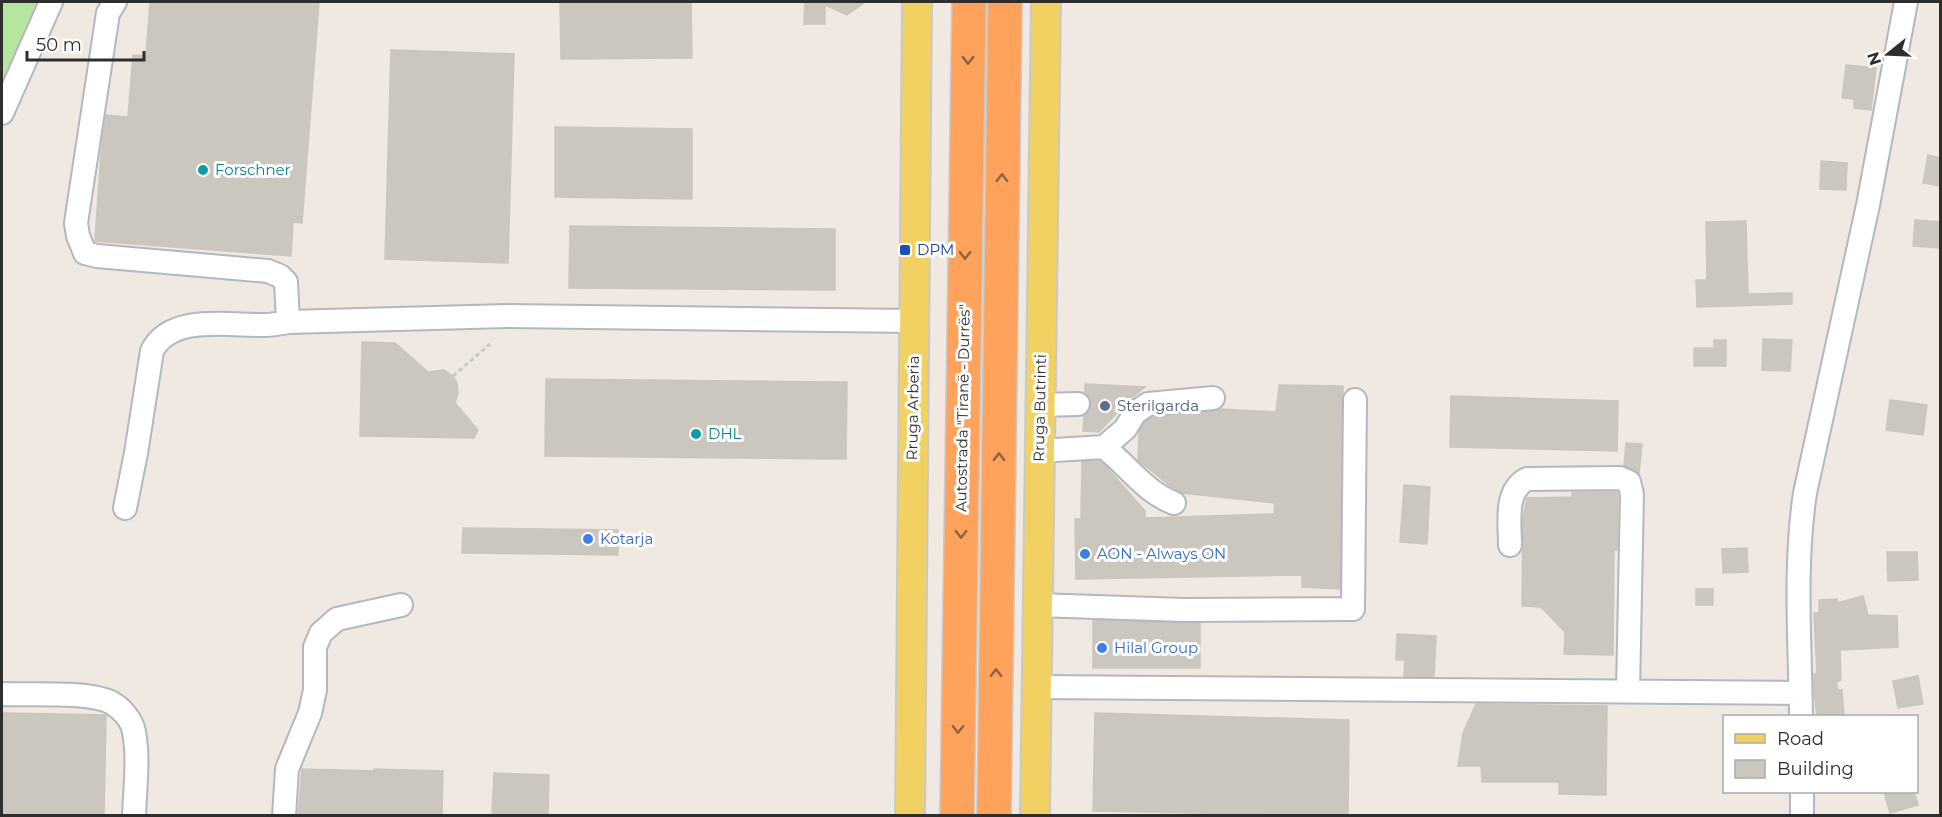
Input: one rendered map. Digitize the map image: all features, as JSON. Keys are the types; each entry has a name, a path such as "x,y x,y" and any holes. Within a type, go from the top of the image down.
{"highway":[{"name":"Autostrada \"Tiranë - Durrës\"","path":"957,816 969,2"},
{"path":"994,816 1005,2"}],"main road":[{"name":"Rruga Arberia","path":"910,816 918,2"},
{"name":"Rruga Butrinti","path":"1035,816 1046,2"}],"street":[{"path":"2,113 51,2"},
{"path":"115,2 108,13 76,223 78,236 85,253 97,256 268,271 280,276 286,282 288,322"},
{"path":"1801,715 1798,571 1802,511 1868,205 1906,2"},
{"path":"125,508 152,351 159,341 171,333 200,324 221,322 264,325 288,322 507,315 914,321"},
{"path":"1039,451 1104,447 1125,429 1135,413 1148,404 1213,398"},
{"path":"1037,605 1184,610 1353,609 1355,400"},
{"path":"1040,405 1078,404"},
{"path":"1104,447 1160,498 1174,503"},
{"path":"1510,545 1510,499 1523,481 1527,479 1620,478 1629,482 1632,494 1628,691"},
{"path":"284,816 287,769 310,713 315,690 315,647 321,633 337,619 401,605"},
{"path":"1036,687 1800,693"},
{"path":"2,694 94,698 111,702 121,710 130,720 134,730 136,750 134,816"},
{"path":"1802,793 1802,816"}],"path":[{"path":"453,376 490,344"}],"green space":[{"path":"2,2 47,2 2,105"}],"building":[{"name":"Forschner","path":"150,2 319,2 302,223 293,222 291,256 95,241 106,115 128,117 133,55 146,56"},
{"path":"560,2 691,2 692,58 561,59"},
{"path":"805,2 865,2 847,15 825,5 825,24 804,24"},
{"path":"391,50 514,54 508,263 385,259"},
{"path":"1846,65 1876,68 1871,110 1854,108 1854,99 1842,98"},
{"path":"555,127 692,129 692,199 555,197"},
{"path":"1928,155 1941,158 1941,186 1923,183"},
{"path":"1821,161 1847,163 1846,190 1820,189"},
{"path":"1915,220 1941,222 1941,248 1913,246"},
{"path":"1746,221 1748,294 1792,293 1792,304 1697,307 1696,280 1707,280 1706,222"},
{"path":"570,226 835,229 835,290 569,288"},
{"path":"1763,339 1792,340 1790,371 1762,370"},
{"path":"1714,340 1726,340 1726,366 1694,366 1694,348 1714,348"},
{"path":"362,342 395,343 428,372 444,370 453,376 457,383 458,394 455,403 478,430 474,438 360,436"},
{"name":"DHL","path":"546,379 847,382 846,459 545,456"},
{"path":"1085,384 1145,387 1127,402 1099,432 1083,431 1084,416 1090,411 1091,404 1090,397 1085,393"},
{"path":"1279,385 1343,386 1340,589 1302,587 1302,575 1076,579 1075,519 1081,519 1082,462 1099,461 1104,464 1145,511 1145,518 1274,514 1275,503 1182,493 1170,486 1138,460 1139,432 1153,417 1220,409 1276,412"},
{"path":"1451,396 1618,401 1617,451 1450,447"},
{"path":"1890,400 1927,405 1923,435 1886,430"},
{"path":"1626,443 1642,444 1639,473 1624,465"},
{"path":"1404,485 1430,487 1427,544 1400,542"},
{"path":"1572,492 1617,492 1613,655 1564,654 1565,632 1541,607 1522,606 1523,518 1527,498 1572,497"},
{"path":"463,528 618,530 618,555 462,553"},
{"path":"1747,548 1748,572 1723,573 1722,549"},
{"path":"1887,552 1917,552 1918,580 1888,581"},
{"path":"1696,589 1713,589 1713,605 1696,605"},
{"path":"1863,596 1868,615 1897,616 1898,647 1840,650 1841,680 1836,682 1838,690 1842,690 1844,715 1817,715 1814,690 1814,674 1817,674 1814,613 1819,613 1819,600 1837,599 1837,603"},
{"path":"1093,620 1200,623 1200,668 1093,668"},
{"path":"1397,634 1436,636 1434,677 1404,676 1405,660 1396,660"},
{"path":"1918,676 1923,704 1898,708 1893,681"},
{"path":"1476,704 1607,706 1606,795 1559,794 1559,782 1482,782 1481,766 1458,766 1463,733"},
{"path":"2,713 106,715 104,816 2,816"},
{"path":"1095,713 1349,720 1348,816 1093,811"},
{"path":"302,769 443,771 442,816 298,816"},
{"path":"494,773 549,775 548,816 492,816"},
{"path":"1884,793 1914,793 1918,805 1890,813"}],"place":[{"name":"Forschner","path":"203,170"},
{"name":"DPM","path":"905,250"},
{"name":"Sterilgarda","path":"1105,406"},
{"name":"DHL","path":"696,434"},
{"name":"Kotarja","path":"588,539"},
{"name":"AON - Always ON","path":"1085,554"},
{"name":"Hilal Group","path":"1102,648"}]}
